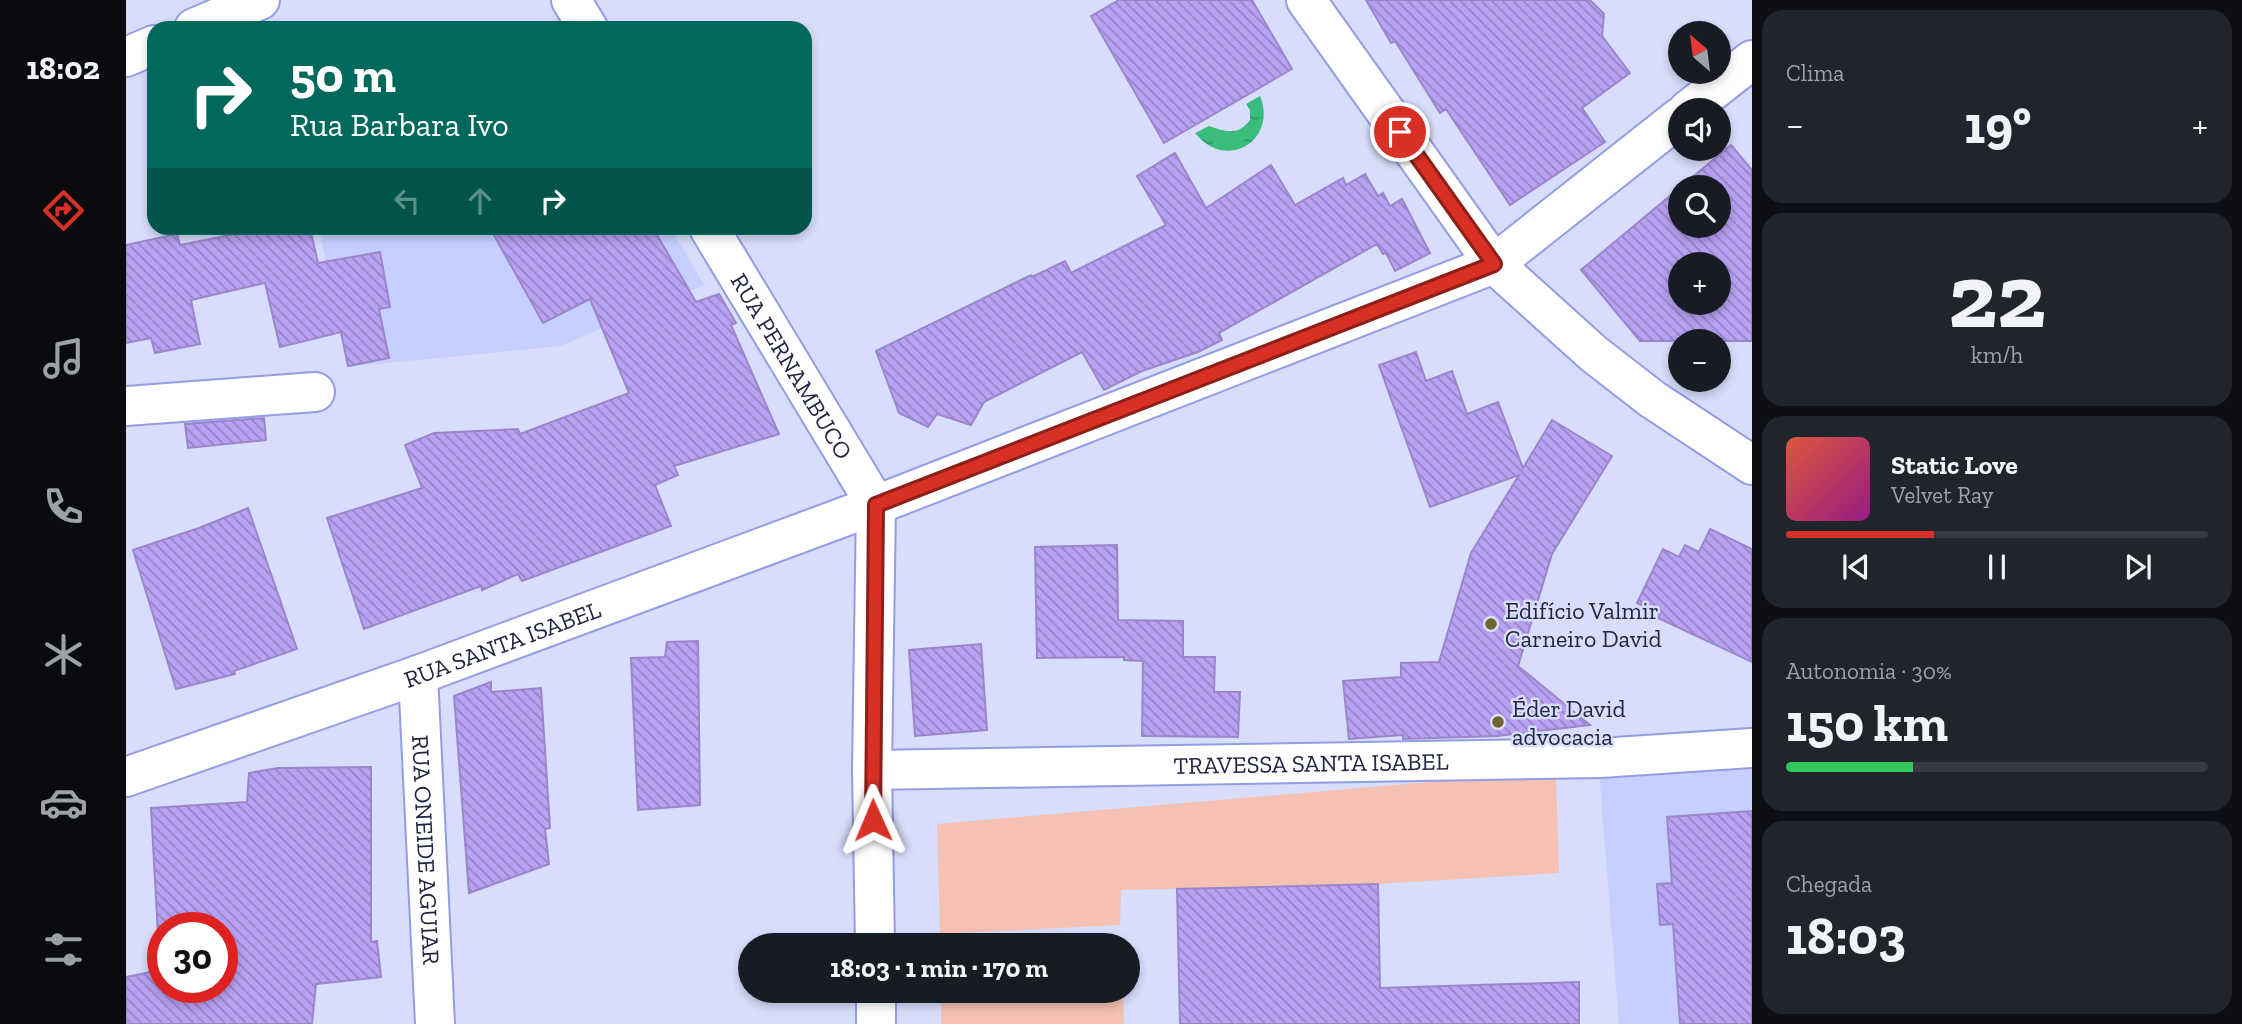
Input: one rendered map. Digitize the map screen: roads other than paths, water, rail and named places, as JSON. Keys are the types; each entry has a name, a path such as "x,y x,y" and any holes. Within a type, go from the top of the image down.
{"street":[{"path":"210,21 260,0"},
{"path":"571,0 584,21"},
{"path":"1306,0 1494,264 1594,354 1652,399 1752,465"},
{"path":"126,57 147,48"},
{"path":"1703,98 1752,60"},
{"name":"RUA SANTA ISABEL","path":"126,777 418,675 876,505 1494,264 1668,126"},
{"name":"RUA PERNAMBUCO","path":"713,235 876,505"},
{"path":"126,406 315,392"},
{"path":"875,933 872,770 876,505"},
{"name":"RUA ONEIDE AGUIAR","path":"418,675 435,1024"},
{"name":"TRAVESSA SANTA ISABEL","path":"872,770 1600,758 1752,748"},
{"path":"876,1003 876,1024"}],"water":[{"path":"1260,96 1264,112 1262,126 1256,138 1246,146 1221,150 1207,144 1195,133 1209,126 1226,131 1241,129 1250,120 1250,110 1246,104"}],"place":[{"name":"Edifício Valmir Carneiro David","path":"1491,624"},
{"name":"Éder David advocacia","path":"1498,722"}]}
